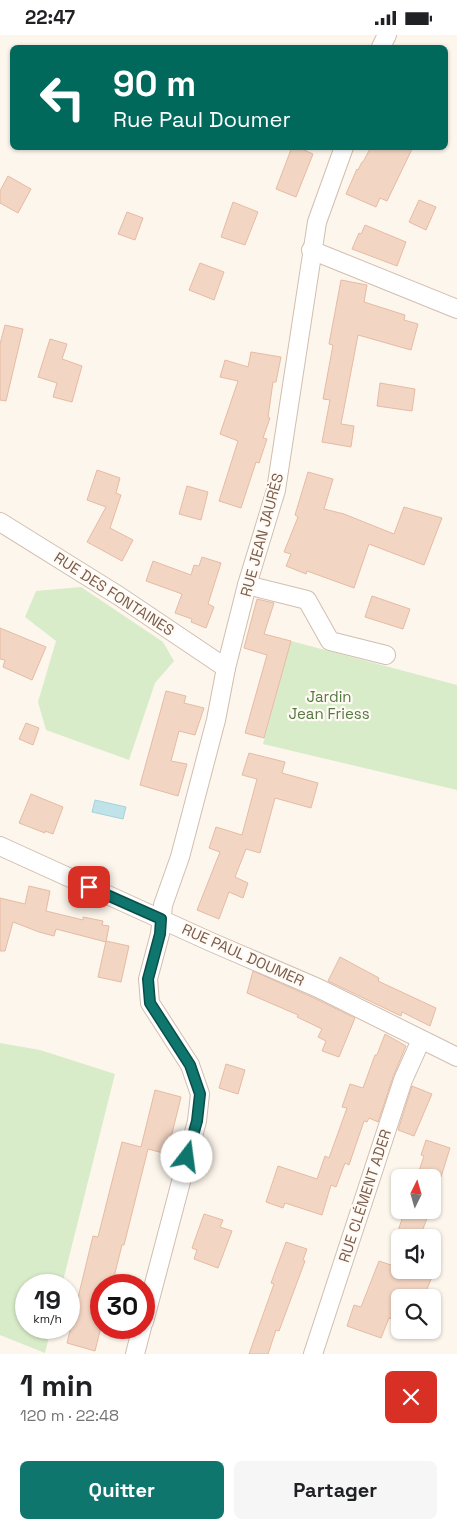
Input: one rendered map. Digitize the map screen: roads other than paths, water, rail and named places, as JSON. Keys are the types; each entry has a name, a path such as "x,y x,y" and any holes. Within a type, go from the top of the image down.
{"street":[{"name":"RUE JEAN JAURÈS","path":"155,1279 197,1121 200,1094 190,1065 150,1003 148,979 160,934 163,905 180,857 216,720 226,668 247,585 276,490 311,250 317,222 343,150"},
{"path":"311,250 457,309"},
{"name":"RUE DES FONTAINES","path":"0,522 119,596 226,668"},
{"path":"247,585 307,600 330,641 386,655"},
{"name":"RUE PAUL DOUMER","path":"0,846 318,988 457,1057"},
{"name":"RUE CLÉMENT ADER","path":"313,1354 400,1089 421,1040"},
{"path":"135,1354 139,1339"}],"water":[{"path":"95,800 126,807 123,819 92,812"}],"park label":[{"name":"Jardin Jean Friess","path":"329,706"}]}
